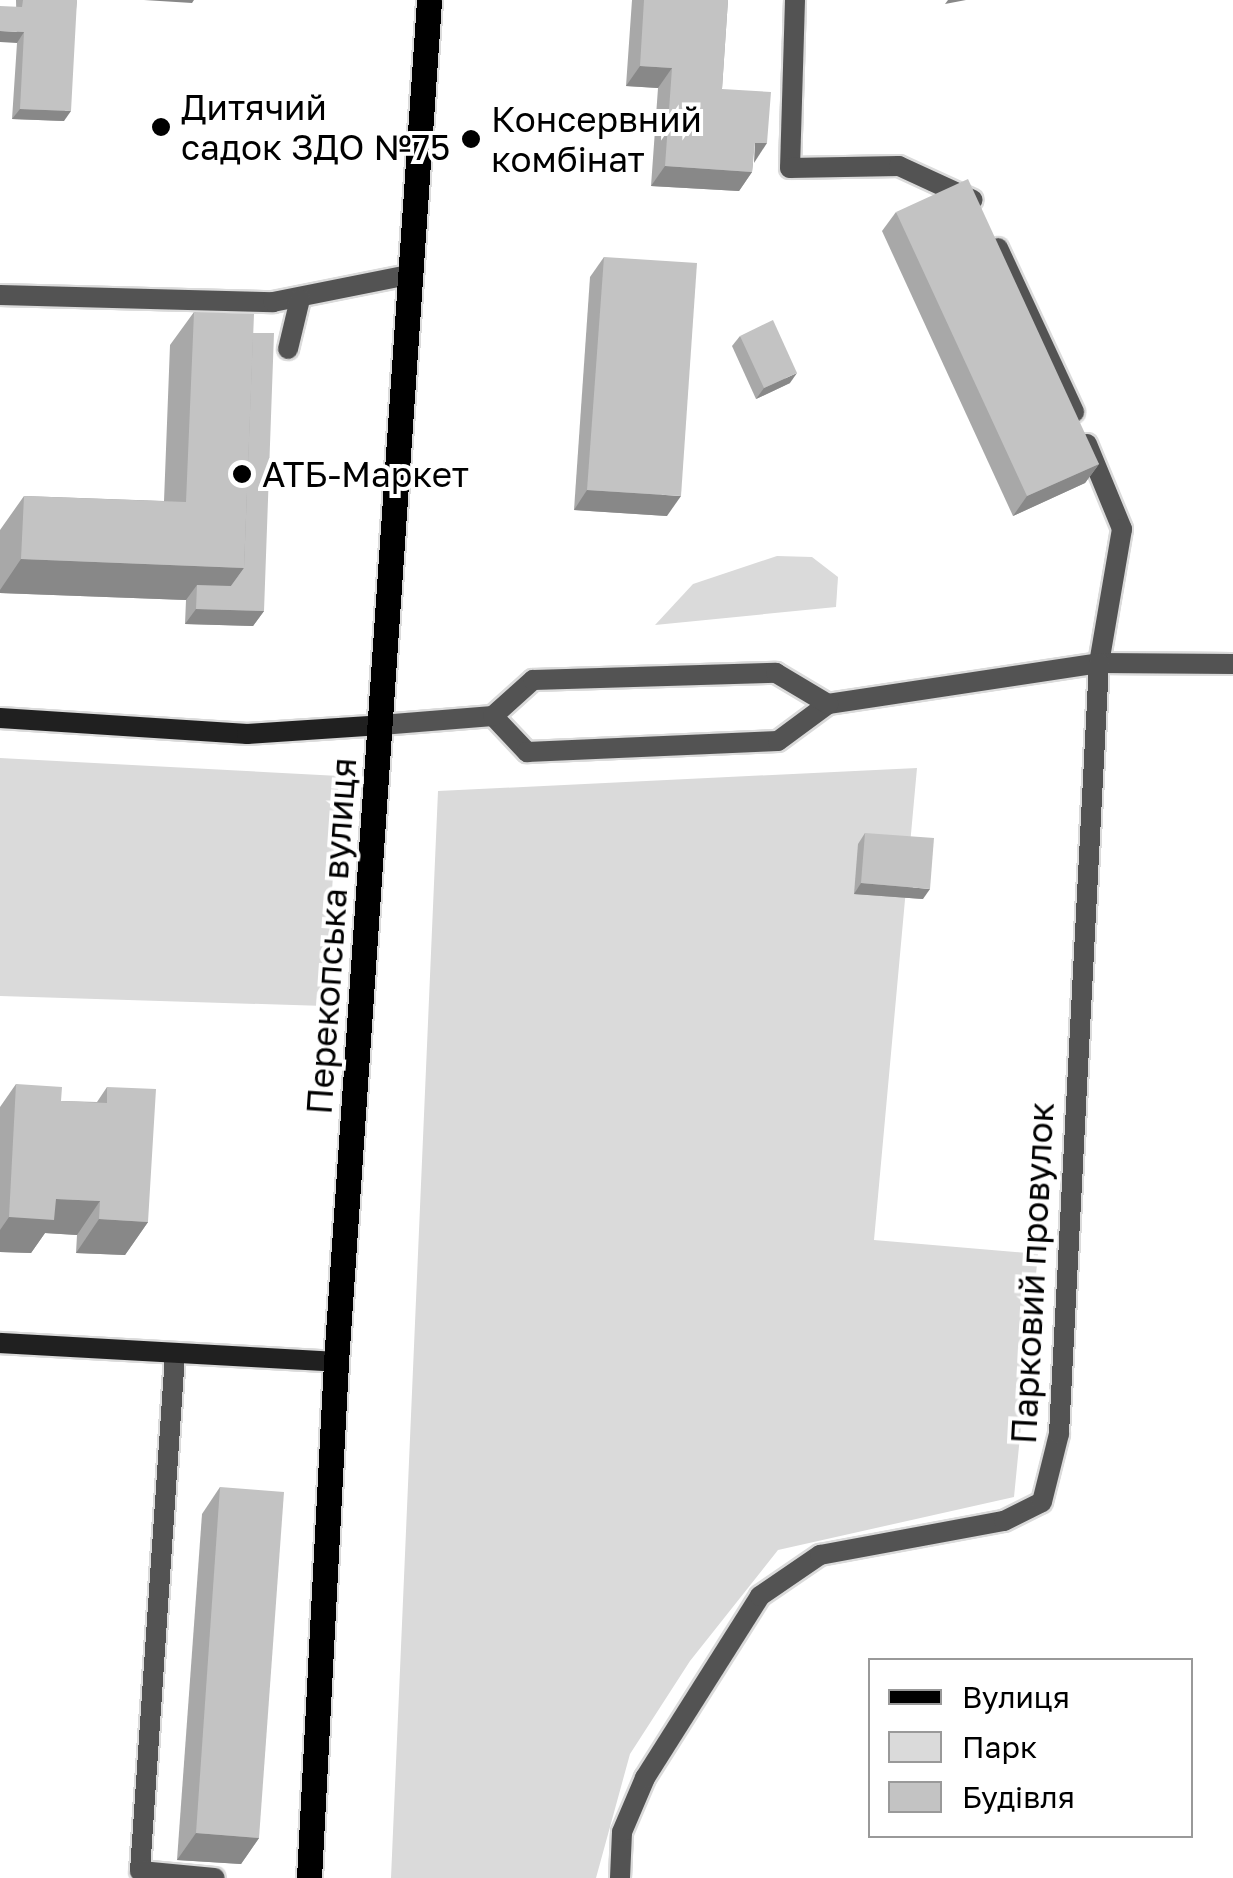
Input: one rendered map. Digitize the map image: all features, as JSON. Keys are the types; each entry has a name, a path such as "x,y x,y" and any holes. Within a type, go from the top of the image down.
{"main road":[{"name":"Перекопська вулиця","path":"309,1878 336,1362 430,0"},
{"path":"0,718 247,734 381,725"},
{"path":"0,1343 336,1362"}],"street":[{"path":"795,0 790,168 899,166 970,194 1038,326 1122,530 1099,663"},
{"path":"0,295 300,299 413,274"},
{"path":"288,349 300,299"},
{"path":"492,716 527,752 778,741 828,704 1099,663 1233,664"},
{"name":"Парковий провулок","path":"620,1878 622,1832 644,1778 760,1596 820,1555 1004,1520 1042,1502 1059,1434 1099,663"},
{"path":"381,725 492,716 533,680 776,672 828,704"},
{"path":"175,1355 140,1872 215,1878"}],"green space":[{"path":"777,556 812,557 838,577 836,607 655,625 693,584"},
{"path":"0,758 339,776 325,1006 0,996"},
{"path":"917,768 874,1240 1038,1254 1014,1497 778,1550 690,1661 630,1754 596,1878 391,1878 438,791"}],"building":[{"path":"23,0 77,0 71,111 20,109 24,32 0,31 0,6 22,7"},
{"path":"644,0 728,0 722,89 771,92 767,143 755,143 752,172 665,166 672,68 640,66"},
{"path":"968,179 1099,464 1027,496 896,212"},
{"path":"604,257 697,263 681,496 587,490"},
{"path":"194,312 254,314 244,568 21,559 24,496 186,502"},
{"path":"773,320 797,373 764,388 740,336"},
{"path":"253,333 274,333 264,611 196,609 197,585 231,586 244,568"},
{"path":"865,833 934,838 930,889 861,883"},
{"path":"16,1084 62,1087 61,1101 107,1103 107,1087 156,1089 148,1222 99,1219 100,1201 56,1199 54,1220 9,1217"},
{"path":"220,1487 284,1492 259,1838 196,1833"}],"place":[{"name":"Дитячий садок ЗДО №75","path":"161,127"},
{"name":"Консервний комбінат","path":"471,139"},
{"name":"АТБ-Маркет","path":"242,474"}]}
